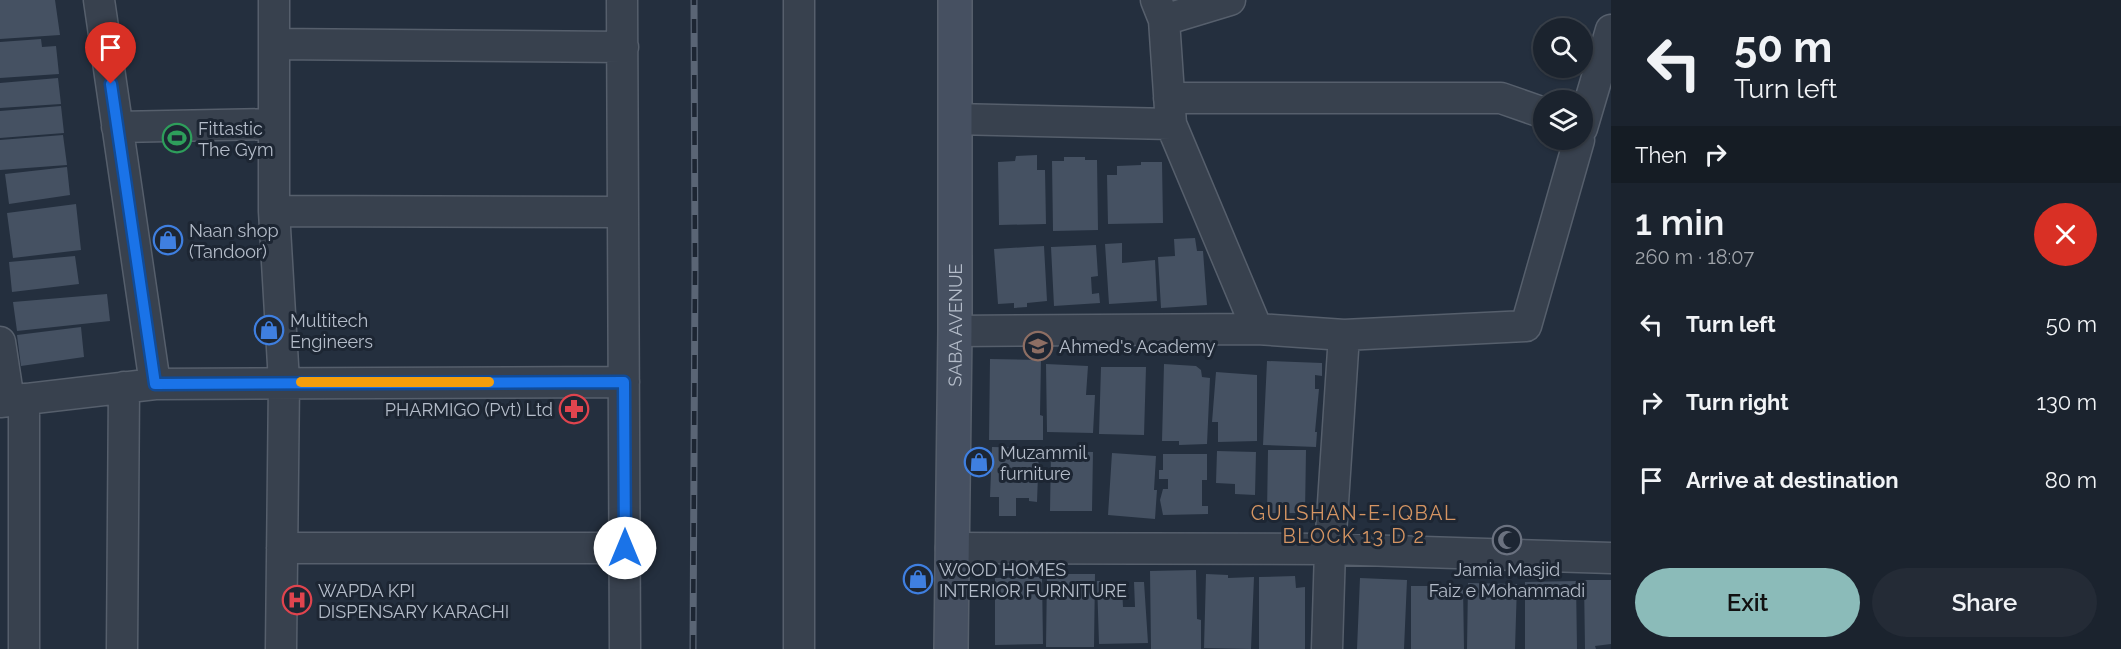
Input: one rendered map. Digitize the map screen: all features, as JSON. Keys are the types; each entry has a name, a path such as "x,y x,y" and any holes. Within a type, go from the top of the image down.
{"main road":[{"name":"SABA AVENUE","path":"951,649 955,331 955,0"}],"street":[{"path":"99,0 155,384"},
{"path":"274,0 274,212 284,382 281,649"},
{"path":"622,0 625,649"},
{"path":"799,0 799,649"},
{"path":"1230,0 1160,10 1170,111 1257,329"},
{"path":"274,44 623,47"},
{"path":"1593,95 1609,44"},
{"path":"954,119 1501,98 1533,109"},
{"path":"117,127 274,124"},
{"path":"955,331 1257,329 1344,335 1526,326 1576,150"},
{"path":"274,212 623,212"},
{"path":"1327,649 1330,549 1344,335"},
{"path":"0,342 11,400 24,649"},
{"path":"11,400 155,384 624,382"},
{"path":"122,649 124,387"},
{"path":"282,548 625,548"},
{"path":"951,548 1330,549 1611,558"}],"building":[{"path":"0,0 55,0 60,35 0,39"},
{"path":"41,39 42,47 56,46 59,74 0,78 0,42"},
{"path":"58,78 61,104 0,108 0,83"},
{"path":"61,106 64,133 0,138 0,111"},
{"path":"63,135 67,165 0,170 0,140"},
{"path":"1037,155 1037,170 1045,170 1046,224 999,225 998,162 1015,161 1016,156"},
{"path":"1064,157 1085,157 1085,160 1097,160 1098,230 1053,231 1052,161 1064,161"},
{"path":"1141,162 1162,162 1163,223 1108,224 1107,175 1117,175 1117,166 1141,165"},
{"path":"67,167 70,195 9,204 5,174"},
{"path":"76,204 81,250 13,258 7,213"},
{"path":"1195,238 1197,251 1203,251 1207,305 1161,308 1158,257 1175,256 1174,239"},
{"path":"1122,243 1122,263 1155,260 1157,301 1109,304 1105,244"},
{"path":"1096,245 1098,276 1091,277 1092,294 1099,293 1100,303 1054,306 1051,247"},
{"path":"1044,246 1047,301 1027,303 1027,307 1014,308 1014,303 998,304 994,249"},
{"path":"75,256 79,284 12,292 9,262"},
{"path":"107,294 110,321 17,331 13,302"},
{"path":"81,327 84,357 21,366 17,335"},
{"path":"990,359 1041,360 1040,415 1043,416 1043,440 989,440"},
{"path":"1267,361 1322,363 1322,376 1315,375 1315,389 1319,389 1316,447 1263,445"},
{"path":"1046,364 1088,366 1086,395 1095,395 1093,433 1047,432"},
{"path":"1164,364 1196,366 1201,370 1202,377 1210,378 1207,444 1179,445 1179,441 1162,441"},
{"path":"1101,367 1146,367 1144,435 1099,434"},
{"path":"1216,372 1257,375 1257,441 1218,442 1218,422 1212,422"},
{"path":"992,447 1039,448 1037,502 1029,501 1029,498 1016,498 1016,516 999,516 999,497 990,497"},
{"path":"1268,450 1306,450 1305,513 1267,513"},
{"path":"1051,451 1093,452 1092,511 1050,511"},
{"path":"1217,451 1256,452 1255,495 1235,494 1235,484 1216,483"},
{"path":"1112,453 1156,456 1155,519 1108,515"},
{"path":"1163,454 1207,454 1207,480 1202,480 1202,506 1208,506 1208,514 1163,515 1160,500 1163,489 1168,489 1168,479 1159,479 1159,470 1163,470"},
{"path":"1196,570 1197,619 1201,620 1201,649 1151,649 1150,571"},
{"path":"1047,574 1095,574 1094,647 1046,647"},
{"path":"1206,574 1228,575 1228,578 1254,577 1251,649 1204,648"},
{"path":"1295,576 1296,588 1305,587 1305,649 1259,649 1259,577"},
{"path":"1042,577 1043,644 995,645 995,578"},
{"path":"1360,578 1407,580 1404,649 1357,649"},
{"path":"1584,580 1611,580 1611,644 1595,646 1596,649 1585,649"},
{"path":"1097,581 1108,581 1109,586 1122,586 1123,607 1135,607 1134,582 1144,582 1148,643 1099,644"},
{"path":"1576,581 1577,649 1525,649 1525,582"},
{"path":"1468,583 1517,584 1515,649 1467,649"},
{"path":"1411,586 1463,586 1464,649 1411,649"}],"railway":[{"path":"693,649 694,0"}],"slow traffic":[{"path":"301,382 489,382"}],"place":[{"name":"Fittastic The Gym","path":"177,138"},
{"name":"Naan shop (Tandoor)","path":"168,240"},
{"name":"Multitech Engineers","path":"269,330"},
{"name":"Ahmed's Academy","path":"1038,346"},
{"name":"PHARMIGO (Pvt) Ltd","path":"574,409"},
{"name":"Muzammil furniture","path":"979,462"},
{"name":"Jamia Masjid Faiz e Mohammadi","path":"1507,540"},
{"name":"WOOD HOMES INTERIOR FURNITURE","path":"918,579"},
{"name":"WAPDA KPI DISPENSARY KARACHI","path":"297,600"}],"district":[{"name":"GULSHAN-E-IQBAL BLOCK 13 D 2","path":"1354,524"}],"route":[{"path":"111,84 155,384 624,382 625,548"}]}
